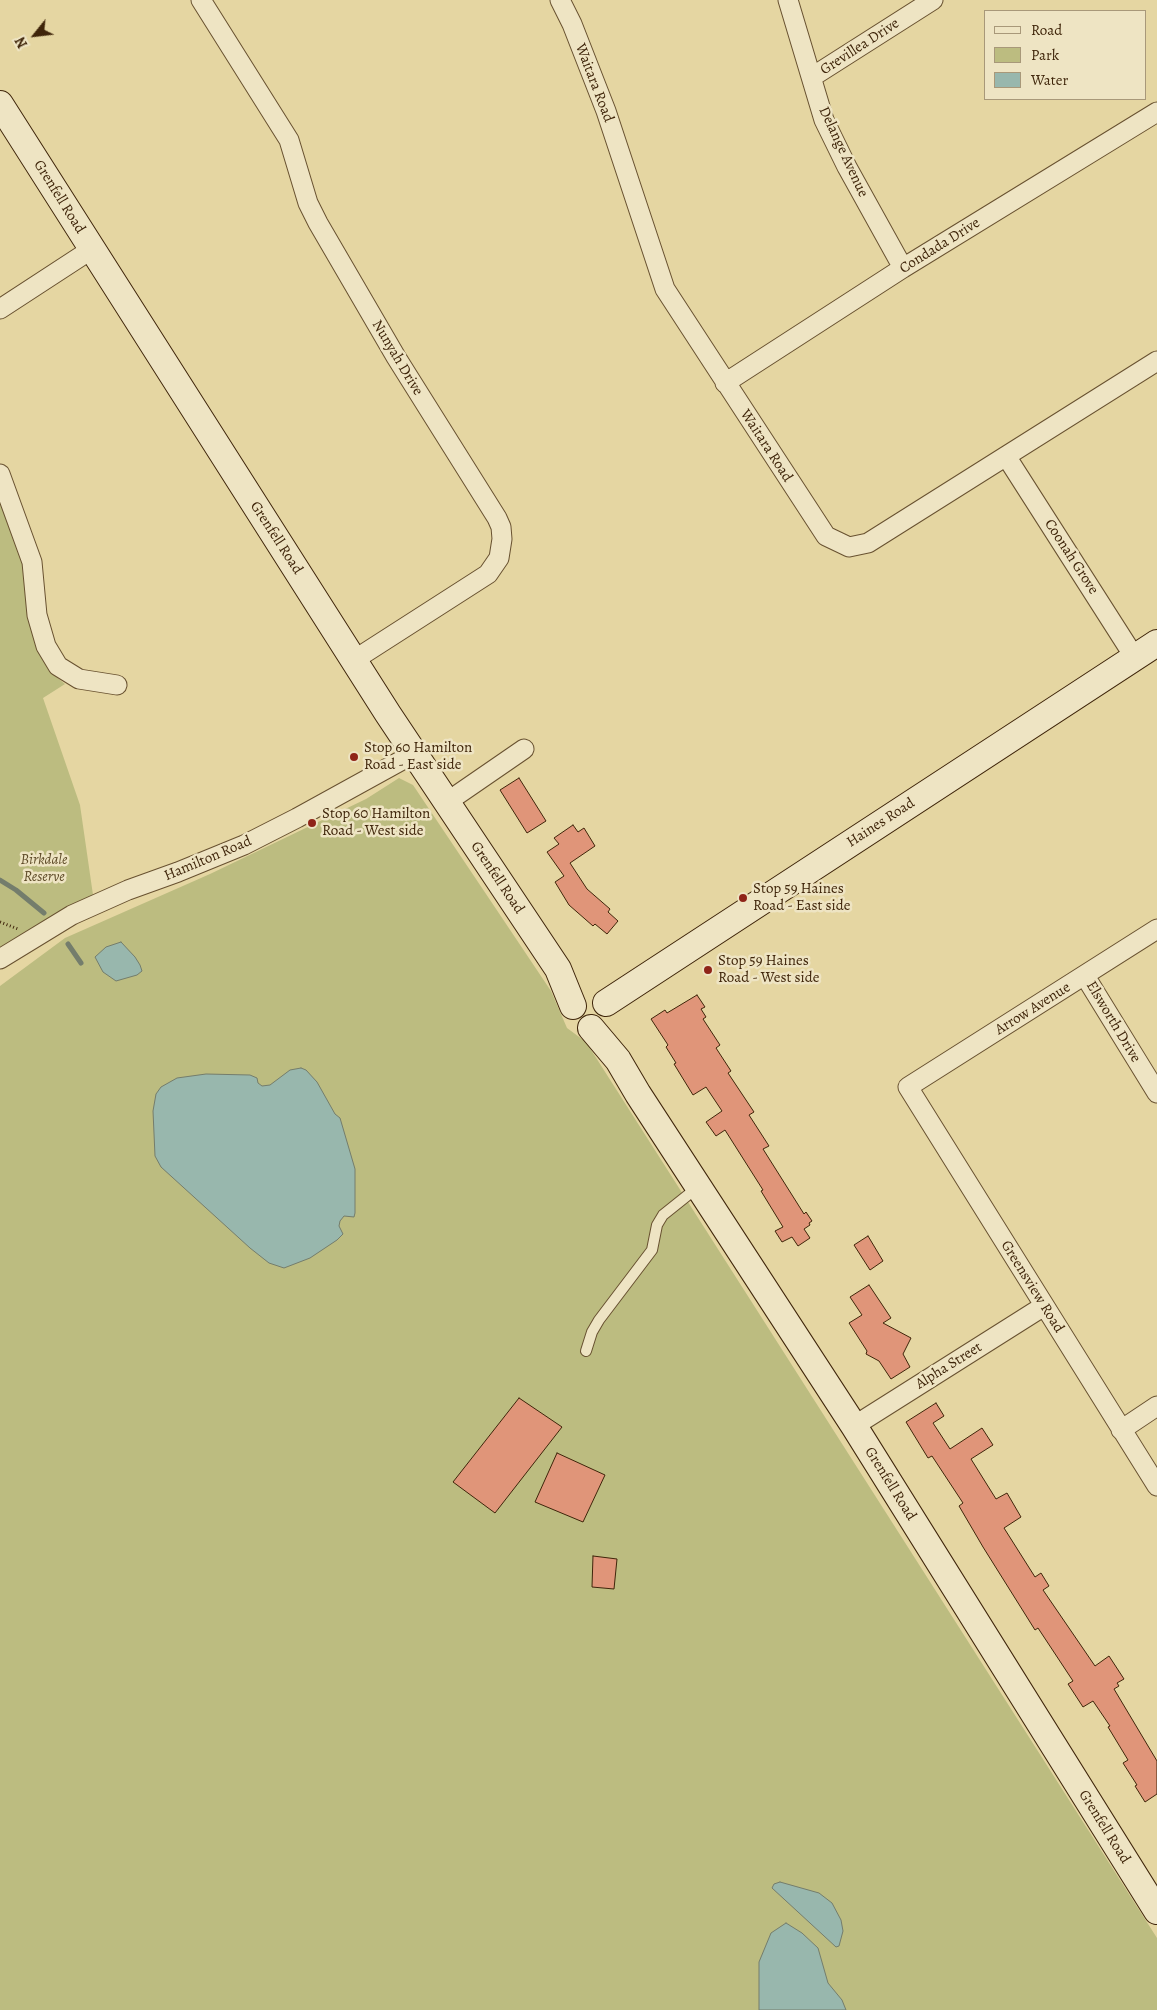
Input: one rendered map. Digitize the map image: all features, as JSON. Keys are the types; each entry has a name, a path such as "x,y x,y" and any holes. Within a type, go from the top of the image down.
{"main road":[{"name":"Grenfell Road","path":"0,104 415,754 558,969 592,1010 618,1060 698,1187 854,1426 1157,1911"},
{"name":"Haines Road","path":"592,1010 1157,643"}],"street":[{"name":"Nunyah Drive","path":"202,0 289,140 308,203 323,232 396,357 501,527 502,540 499,558 488,574 354,660"},
{"name":"Waitara Road","path":"560,0 572,24 606,111 665,289 826,536 849,547 868,543 1157,361"},
{"name":"Delange Avenue","path":"788,0 824,120 847,167 903,268"},
{"name":"Grevillea Drive","path":"812,77 932,0"},
{"name":"Condada Drive","path":"726,383 903,268 1157,112"},
{"path":"0,309 92,249"},
{"name":"Coonah Grove","path":"1006,456 1135,658"},
{"path":"0,474 32,562 37,615 46,646 58,666 79,679 117,685"},
{"path":"447,802 524,749"},
{"name":"Hamilton Road","path":"0,959 72,915 128,890 244,845 298,818 415,754"},
{"name":"Arrow Avenue","path":"908,1087 1157,929"},
{"name":"Elsworth Drive","path":"1085,976 1157,1093"},
{"name":"Greensview Road","path":"908,1087 1157,1486"},
{"name":"Alpha Street","path":"854,1426 1044,1306"},
{"path":"1121,1430 1157,1406"}],"lane":[{"path":"586,1351 592,1332 599,1320 652,1250 658,1225 663,1215 698,1187"}],"green space":[{"name":"Birkdale Reserve","path":"0,498 23,565 30,617 38,650 49,671 65,684 43,698 80,805 93,895 70,906 0,949"},
{"path":"399,778 413,785 551,991 567,1028 586,1042 1157,1938 1157,2010 0,2010 0,986 65,938 210,874 366,799"}],"water":[{"path":"121,942 135,957 142,971 137,975 116,981 103,972 95,957 106,947"},
{"path":"301,1068 306,1070 317,1082 335,1114 340,1118 355,1169 355,1213 354,1217 344,1216 340,1221 339,1226 343,1234 337,1240 310,1258 284,1268 269,1263 250,1248 161,1167 155,1156 153,1111 156,1094 161,1087 177,1078 206,1074 250,1075 257,1078 258,1083 262,1086 270,1085 290,1070"},
{"path":"780,1882 819,1893 832,1903 841,1920 843,1931 839,1946 836,1947 772,1888 774,1884"},
{"path":"786,1923 802,1933 818,1948 828,1983 842,2000 846,2010 759,2010 759,1962 771,1933"}],"building":[{"path":"519,778 546,821 527,833 500,790"},
{"path":"573,825 578,832 584,828 595,846 570,863 587,889 610,909 608,912 618,921 607,934 595,924 593,926 569,905 555,882 564,876 547,852 559,844 554,838"},
{"path":"697,995 705,1007 701,1009 706,1017 703,1019 720,1045 716,1048 731,1071 728,1073 754,1112 749,1115 769,1146 763,1149 804,1214 806,1212 812,1221 804,1229 810,1238 798,1246 792,1237 782,1242 775,1231 783,1227 761,1191 763,1190 725,1130 716,1136 706,1122 722,1111 706,1087 693,1095 674,1064 676,1063 666,1047 668,1045 651,1019 665,1010 667,1013"},
{"path":"868,1236 883,1261 870,1270 854,1245"},
{"path":"869,1285 891,1318 883,1323 911,1338 903,1354 910,1367 891,1379 879,1361 866,1354 867,1351 849,1323 862,1315 850,1297"},
{"path":"519,1398 562,1427 495,1513 453,1482"},
{"path":"936,1403 944,1416 933,1423 950,1449 982,1428 993,1445 971,1459 996,1499 1007,1493 1021,1517 1004,1528 1035,1577 1041,1573 1049,1586 1043,1590 1095,1666 1109,1656 1124,1679 1117,1683 1119,1686 1114,1689 1157,1761 1157,1794 1145,1802 1123,1763 1128,1760 1108,1727 1110,1726 1093,1701 1083,1707 1068,1684 1073,1681 1038,1628 1035,1630 983,1547 959,1506 963,1503 932,1456 928,1458 906,1422"},
{"path":"557,1453 605,1475 583,1522 535,1502"},
{"path":"593,1556 617,1559 614,1589 592,1587"}],"waterway":[{"path":"0,880 16,890 44,913"},
{"path":"68,944 81,963"}],"place":[{"name":"Stop 60 Hamilton Road - East side","path":"354,757"},
{"name":"Stop 60 Hamilton Road - West side","path":"312,823"},
{"name":"Stop 59 Haines Road - East side","path":"743,898"},
{"name":"Stop 59 Haines Road - West side","path":"708,970"}]}
